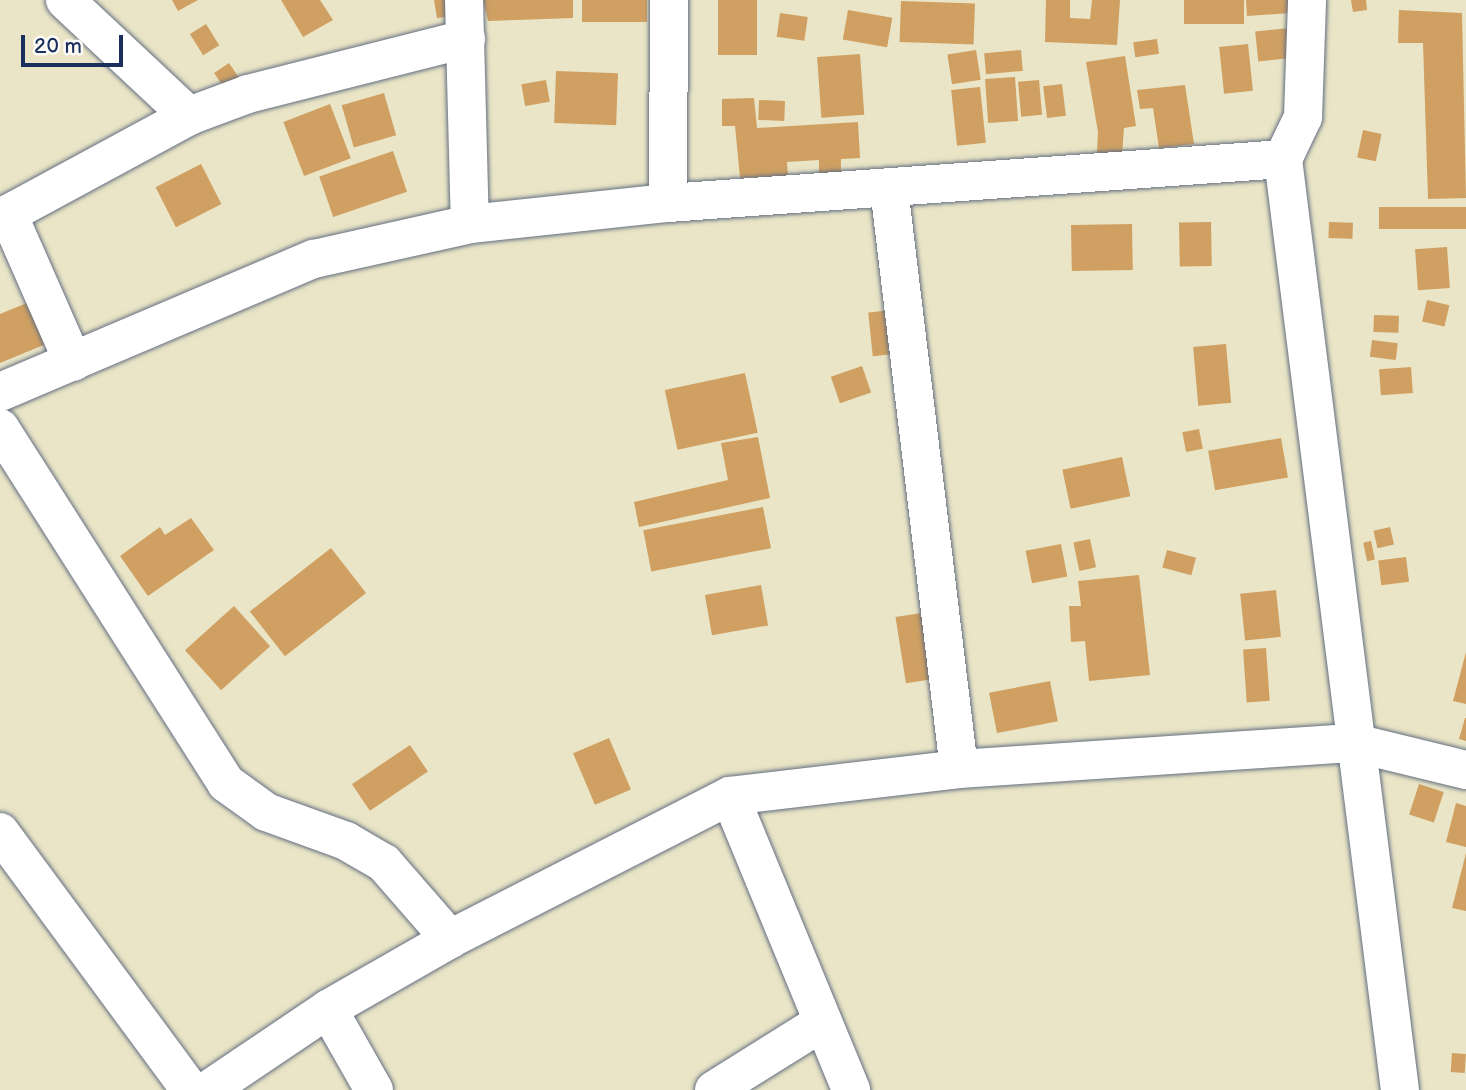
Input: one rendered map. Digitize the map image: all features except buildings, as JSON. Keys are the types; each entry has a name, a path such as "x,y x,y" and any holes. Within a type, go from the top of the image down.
{"street":[{"path":"65,0 188,116"},
{"path":"464,0 470,224"},
{"path":"668,203 669,0"},
{"path":"1307,0 1303,117 1283,159 1400,1090"},
{"path":"73,362 8,214 188,116 248,94 466,39"},
{"path":"0,392 314,260 470,224 668,203 1283,159"},
{"path":"889,188 959,769"},
{"path":"0,428 226,783 266,812 346,841 384,863 450,939"},
{"path":"208,1090 328,1010 450,939 730,796 959,769 1355,743 1466,770"},
{"path":"730,796 850,1090"},
{"path":"0,832 190,1090"},
{"path":"328,1010 374,1090"},
{"path":"714,1090 823,1022"}]}
